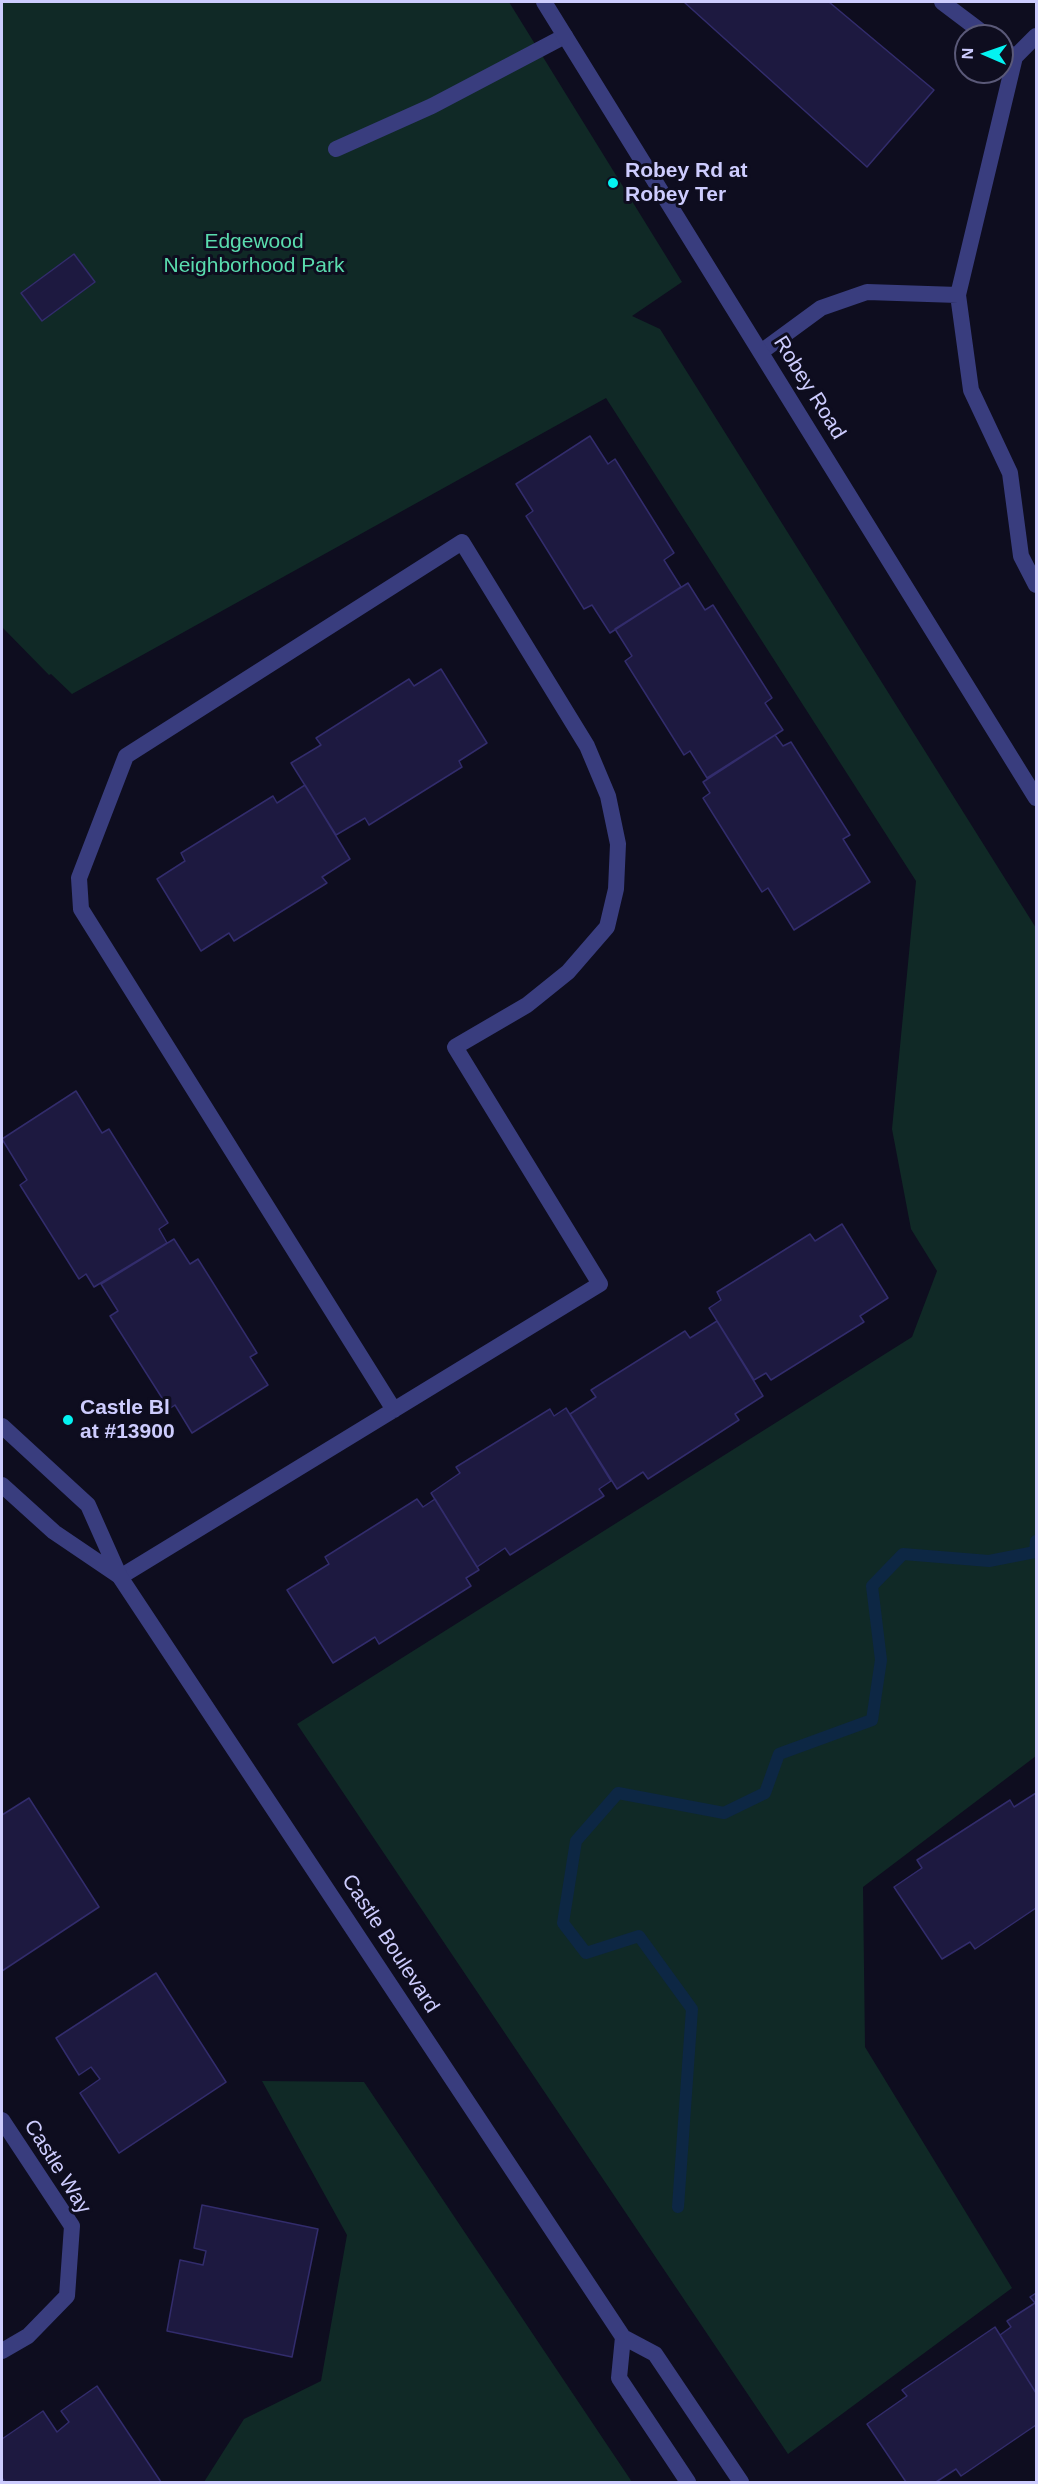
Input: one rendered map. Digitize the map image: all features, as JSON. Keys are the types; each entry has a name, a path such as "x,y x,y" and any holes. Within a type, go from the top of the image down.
{"street":[{"name":"Robey Road","path":"544,2 1036,798"},
{"path":"942,2 971,24"},
{"path":"336,149 432,106 565,36"},
{"path":"1014,49 1036,36"},
{"path":"1001,84 958,295 972,390 1010,473 1036,585"},
{"path":"761,352 821,308 867,292 958,295"},
{"path":"120,1577 600,1284 455,1047 527,1005 568,972 607,927 616,889 618,844 609,796 587,747 462,542 126,756 79,878 81,909 393,1410"},
{"name":"Castle Boulevard","path":"2,1426 88,1504 120,1577 623,2337 655,2354 741,2482"},
{"name":"Castle Boulevard","path":"2,1485 54,1532 120,1577"},
{"name":"Castle Way","path":"2,2120 72,2226 67,2296 28,2336 2,2351"},
{"path":"623,2337 619,2378 688,2482"}],"green space":[{"name":"Edgewood Neighborhood Park","path":"2,2 509,2 682,282 632,316 660,329 1036,928 1036,1756 863,1887 865,2047 1012,2288 788,2454 297,1724 912,1337 937,1271 911,1229 892,1129 916,881 606,398 72,694 51,674 49,675 2,627"},
{"path":"262,2081 364,2082 632,2482 204,2482 244,2419 321,2381 347,2235"}],"building":[{"path":"684,2 829,2 934,90 867,167"},
{"path":"74,254 95,282 42,321 21,293"},
{"path":"590,436 608,464 615,459 674,553 664,560 681,587 610,633 592,605 584,609 526,516 533,511 516,484"},
{"path":"688,583 705,610 713,605 772,698 765,703 783,730 707,778 690,751 684,755 625,661 632,656 615,629"},
{"path":"441,669 487,743 459,761 462,767 369,825 365,818 336,835 291,763 321,745 316,738 409,679 414,686"},
{"path":"775,735 783,746 791,742 850,835 843,839 870,882 794,930 768,888 762,892 703,798 710,793 703,782"},
{"path":"305,785 350,859 322,877 327,883 234,941 229,933 201,951 157,879 185,861 181,853 273,796 277,803"},
{"path":"76,1091 102,1133 109,1129 168,1223 159,1229 167,1243 94,1287 86,1274 79,1279 20,1185 27,1180 2,1139"},
{"path":"842,1224 888,1298 860,1316 864,1322 771,1380 766,1373 754,1380 709,1308 721,1300 717,1292 810,1234 815,1241"},
{"path":"174,1239 190,1264 198,1259 257,1353 250,1357 268,1385 192,1433 175,1405 169,1409 110,1316 118,1311 101,1284"},
{"path":"717,1321 763,1396 735,1414 739,1420 648,1479 643,1472 617,1489 570,1414 596,1397 591,1390 685,1331 690,1338"},
{"path":"566,1408 611,1481 599,1489 604,1496 510,1555 505,1548 477,1567 431,1493 460,1473 456,1467 550,1409 554,1416"},
{"path":"417,1499 423,1507 435,1499 479,1570 466,1578 471,1586 379,1644 375,1637 333,1663 287,1590 329,1564 325,1557"},
{"path":"1036,1793 1036,1908 975,1949 970,1942 942,1959 894,1887 922,1868 917,1860 1010,1800 1014,1807"},
{"path":"29,1798 99,1907 2,1971 2,1815"},
{"path":"156,1973 226,2082 119,2153 80,2093 100,2079 91,2067 79,2075 56,2038"},
{"path":"202,2205 318,2229 292,2357 167,2331 180,2260 203,2265 206,2251 194,2248"},
{"path":"1036,2293 1036,2393 1000,2335 1011,2327 1007,2321 1035,2303 1030,2297"},
{"path":"995,2327 1036,2393 1036,2425 961,2476 956,2469 936,2482 906,2482 867,2424 907,2396 902,2390"},
{"path":"97,2386 161,2482 5,2482 2,2478 2,2439 43,2411 57,2432 69,2422 61,2411"}],"waterway":[{"path":"678,2207 692,2009 639,1936 586,1953 563,1923 576,1841 618,1793 724,1813 765,1793 779,1754 872,1720 881,1660 872,1586 903,1554 989,1561 1035,1552 1036,1541"}],"place":[{"name":"Robey Rd at Robey Ter","path":"613,183"},
{"name":"Castle Bl at #13900","path":"68,1420"}]}
